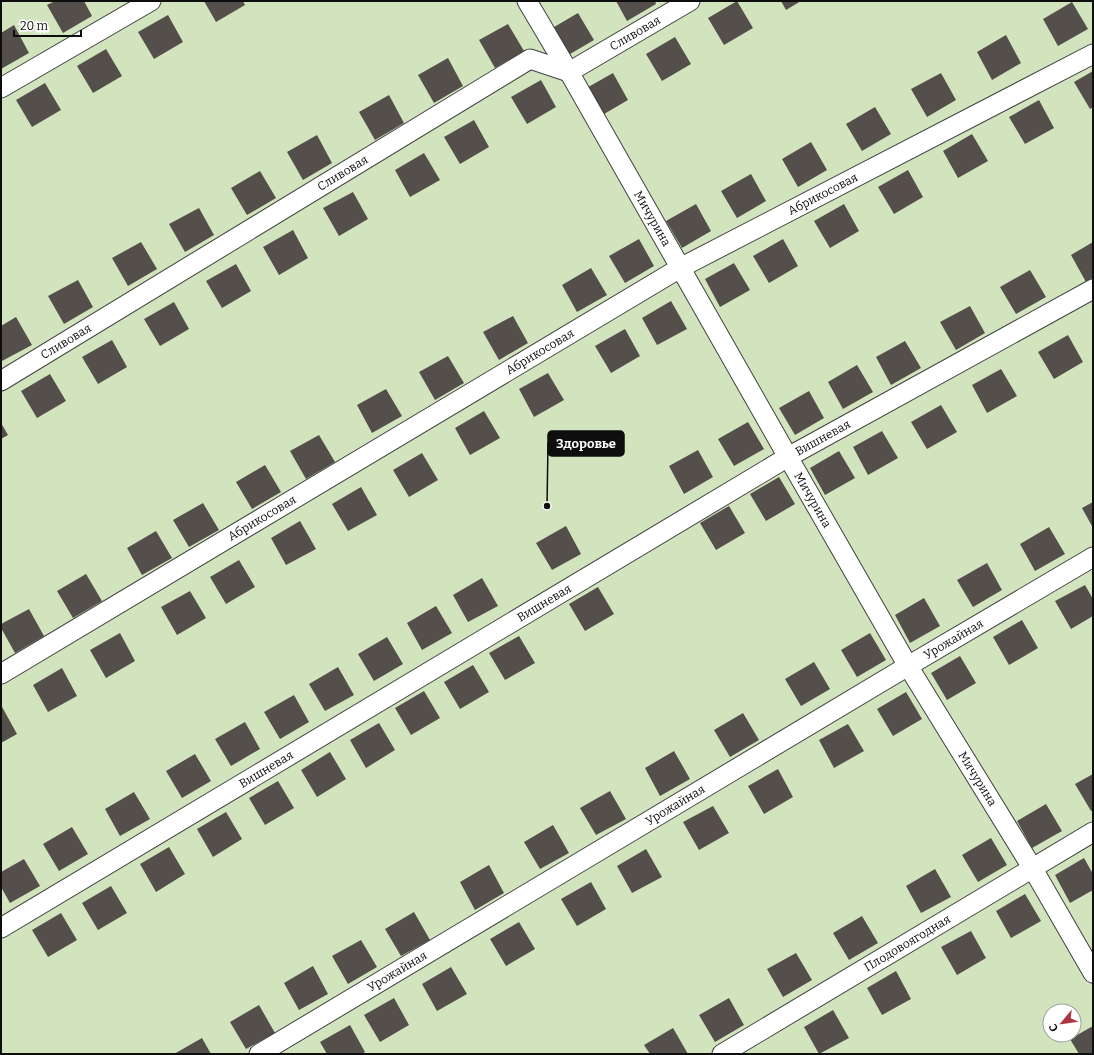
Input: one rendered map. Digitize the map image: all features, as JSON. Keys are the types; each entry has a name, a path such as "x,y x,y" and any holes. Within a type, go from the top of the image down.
{"street":[{"path":"1,88 151,1"},
{"name":"Мичурина","path":"527,1 908,666 1033,869 1093,973"},
{"name":"Сливовая","path":"1,381 530,59 569,72 690,1"},
{"name":"Абрикосовая","path":"1,674 680,268 1093,54"},
{"name":"Вишневая","path":"1,928 788,457 1093,289"},
{"name":"Урожайная","path":"259,1054 1093,557"},
{"name":"Плодовоягодная","path":"722,1054 1093,832"}],"green space":[{"path":"1,1 1093,1 1093,1054 1,1054"}],"building":[{"path":"55,1 84,1 92,16 63,33 47,5"},
{"path":"204,1 243,1 245,5 216,22"},
{"path":"616,1 655,1 656,4 627,21"},
{"path":"737,1 753,28 724,45 708,18"},
{"path":"781,1 801,1 786,10"},
{"path":"1072,2 1088,29 1058,46 1043,19"},
{"path":"578,13 594,40 565,57 549,30"},
{"path":"168,15 183,42 154,59 138,32"},
{"path":"508,24 524,51 495,68 479,40"},
{"path":"14,25 29,53 1,69 1,33"},
{"path":"1006,35 1021,63 992,80 977,52"},
{"path":"675,37 691,64 662,81 646,54"},
{"path":"106,49 122,76 93,93 77,66"},
{"path":"448,58 463,86 434,103 418,75"},
{"path":"1093,71 1093,107 1090,109 1074,82"},
{"path":"613,73 628,100 599,117 583,90"},
{"path":"941,73 956,100 927,117 911,89"},
{"path":"541,80 556,107 527,124 511,97"},
{"path":"45,83 61,110 32,127 16,100"},
{"path":"389,95 404,123 375,140 359,112"},
{"path":"1039,100 1054,128 1025,144 1009,117"},
{"path":"875,107 891,134 862,151 846,124"},
{"path":"474,120 489,147 460,164 444,137"},
{"path":"972,134 988,161 958,178 943,151"},
{"path":"317,135 332,163 303,180 287,152"},
{"path":"811,142 827,170 798,187 782,159"},
{"path":"424,153 440,180 410,197 395,170"},
{"path":"908,170 923,197 894,214 878,187"},
{"path":"260,171 276,198 247,215 231,188"},
{"path":"751,174 766,201 737,218 721,191"},
{"path":"353,192 368,219 339,236 323,208"},
{"path":"696,204 711,231 682,248 666,221"},
{"path":"844,204 859,231 830,248 814,221"},
{"path":"199,208 214,235 185,252 169,224"},
{"path":"293,230 308,258 279,275 263,247"},
{"path":"639,239 654,266 625,283 609,256"},
{"path":"783,239 798,266 769,283 753,256"},
{"path":"141,242 157,269 128,286 112,258"},
{"path":"1093,242 1093,278 1086,282 1071,255"},
{"path":"734,263 750,290 720,307 705,279"},
{"path":"236,264 251,291 222,308 206,281"},
{"path":"591,268 607,295 577,312 562,285"},
{"path":"1030,270 1046,297 1016,314 1000,287"},
{"path":"78,280 93,307 64,324 48,296"},
{"path":"671,301 687,329 657,345 642,318"},
{"path":"174,302 189,329 160,346 144,319"},
{"path":"970,306 985,333 956,350 940,322"},
{"path":"513,316 528,343 499,360 483,332"},
{"path":"16,317 32,345 2,361 1,326"},
{"path":"625,329 640,356 611,373 595,346"},
{"path":"1068,335 1083,362 1054,379 1038,352"},
{"path":"112,340 127,367 98,384 82,357"},
{"path":"905,341 921,368 891,385 876,357"},
{"path":"448,356 464,383 435,400 419,372"},
{"path":"857,365 873,392 843,409 828,382"},
{"path":"1001,369 1017,396 987,413 972,385"},
{"path":"548,373 564,400 534,417 519,389"},
{"path":"50,374 66,401 37,418 21,391"},
{"path":"386,389 402,416 372,433 357,405"},
{"path":"809,391 824,418 795,435 779,408"},
{"path":"941,405 957,432 927,449 911,422"},
{"path":"484,411 500,438 470,455 455,428"},
{"path":"748,422 764,449 734,466 718,439"},
{"path":"1,423 8,435 1,439"},
{"path":"882,431 898,458 868,475 853,447"},
{"path":"319,435 335,462 306,479 290,451"},
{"path":"698,450 713,477 684,494 669,466"},
{"path":"839,451 855,478 825,495 810,468"},
{"path":"422,453 438,480 409,497 393,470"},
{"path":"265,465 281,492 252,509 236,482"},
{"path":"779,477 795,504 766,521 750,494"},
{"path":"361,487 377,515 348,531 332,504"},
{"path":"1093,502 1093,528 1082,508"},
{"path":"203,503 219,530 189,547 173,520"},
{"path":"729,506 745,533 716,550 700,523"},
{"path":"300,521 316,549 286,565 271,538"},
{"path":"566,526 581,554 552,570 536,543"},
{"path":"1049,527 1065,554 1035,571 1020,544"},
{"path":"156,531 172,558 142,575 127,548"},
{"path":"239,560 255,587 226,604 210,577"},
{"path":"987,563 1002,590 973,607 957,580"},
{"path":"86,574 102,601 73,618 57,591"},
{"path":"482,578 498,606 468,622 453,595"},
{"path":"1085,585 1093,599 1093,616 1071,629 1055,601"},
{"path":"598,587 614,614 585,631 569,604"},
{"path":"190,591 206,618 177,635 161,607"},
{"path":"924,598 940,626 910,643 895,615"},
{"path":"436,606 452,633 422,650 407,623"},
{"path":"29,609 44,636 15,653 1,628 1,624"},
{"path":"1022,620 1038,648 1009,665 993,637"},
{"path":"120,633 135,661 106,678 90,650"},
{"path":"870,633 886,660 857,677 841,650"},
{"path":"519,636 535,663 505,680 489,653"},
{"path":"387,637 403,664 374,681 358,654"},
{"path":"960,656 976,683 947,700 931,673"},
{"path":"814,662 830,689 801,706 785,679"},
{"path":"473,665 489,692 460,709 444,682"},
{"path":"338,667 354,695 325,711 309,684"},
{"path":"62,668 77,696 48,712 33,685"},
{"path":"424,691 440,718 411,735 395,708"},
{"path":"906,692 922,719 893,736 877,709"},
{"path":"294,695 309,722 280,739 264,712"},
{"path":"1,705 17,734 1,743"},
{"path":"743,713 759,740 730,757 714,730"},
{"path":"245,722 260,749 231,766 215,739"},
{"path":"379,723 395,750 366,768 350,740"},
{"path":"848,724 864,751 834,768 819,740"},
{"path":"674,751 690,779 660,796 645,768"},
{"path":"330,752 346,779 317,797 301,770"},
{"path":"195,754 211,781 182,798 166,771"},
{"path":"778,769 793,797 764,814 748,786"},
{"path":"1093,774 1093,810 1091,811 1075,784"},
{"path":"278,781 294,808 265,825 249,798"},
{"path":"610,791 626,819 596,835 580,808"},
{"path":"134,792 150,819 120,836 105,809"},
{"path":"1046,804 1062,831 1032,848 1017,821"},
{"path":"713,806 729,833 699,850 683,822"},
{"path":"226,812 242,839 213,857 197,829"},
{"path":"553,825 569,853 540,869 524,842"},
{"path":"72,827 88,854 59,871 43,844"},
{"path":"991,838 1007,865 978,882 962,855"},
{"path":"169,847 185,874 156,892 140,864"},
{"path":"646,849 662,877 632,893 617,866"},
{"path":"1084,858 1093,874 1093,890 1070,903 1055,875"},
{"path":"24,859 40,886 10,903 1,887 1,872"},
{"path":"489,865 504,893 475,910 460,882"},
{"path":"935,869 951,897 921,913 906,886"},
{"path":"591,882 606,909 577,926 561,899"},
{"path":"111,886 127,913 98,930 82,903"},
{"path":"1025,894 1041,921 1011,938 996,911"},
{"path":"414,912 430,940 401,956 385,929"},
{"path":"61,913 77,940 48,957 32,930"},
{"path":"862,916 878,943 849,960 833,933"},
{"path":"519,922 535,949 506,966 490,939"},
{"path":"971,931 986,958 957,975 941,947"},
{"path":"361,940 377,967 348,984 332,956"},
{"path":"796,953 812,980 783,997 767,969"},
{"path":"313,966 328,994 299,1010 284,983"},
{"path":"451,967 467,994 437,1011 422,984"},
{"path":"896,971 911,999 882,1015 867,988"},
{"path":"394,998 409,1025 380,1042 364,1015"},
{"path":"729,998 744,1025 715,1042 699,1015"},
{"path":"259,1005 275,1033 246,1049 230,1022"},
{"path":"833,1010 849,1038 819,1054 804,1027"},
{"path":"350,1025 365,1052 362,1054 327,1054 320,1042"},
{"path":"1093,1026 1093,1054 1079,1054 1072,1043 1082,1043 1082,1032"},
{"path":"673,1028 688,1054 650,1054 644,1045"},
{"path":"202,1038 211,1054 174,1054"}],"place":[{"name":"Здоровье","path":"547,506"}]}
